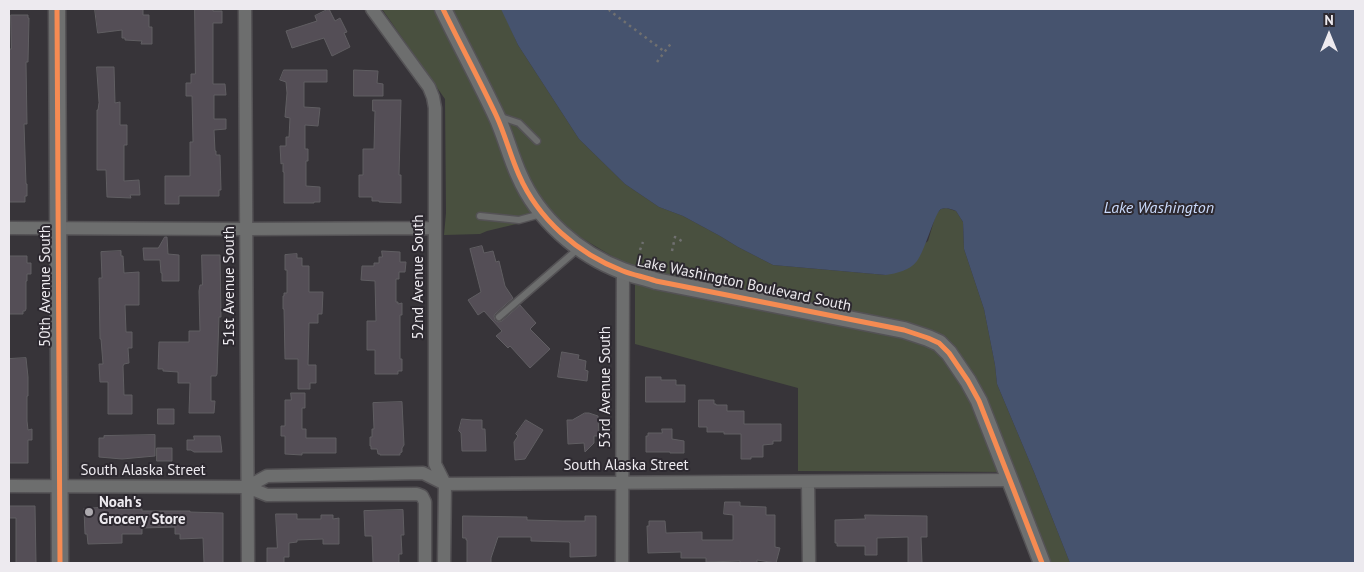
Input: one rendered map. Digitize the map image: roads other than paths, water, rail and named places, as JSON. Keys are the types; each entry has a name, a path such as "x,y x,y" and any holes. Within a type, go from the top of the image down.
{"main road":[{"name":"50th Avenue South","path":"57,9 60,563"},
{"name":"Lake Washington Boulevard South","path":"443,9 496,116 520,176 535,204 554,226 572,242 597,258 623,271 656,281 904,330 939,343 949,353 968,381 978,401 1042,563"}],"street":[{"name":"51st Avenue South","path":"245,9 248,563"},
{"name":"52nd Avenue South","path":"372,9 429,87 435,108 435,464 445,484 444,563"},
{"path":"9,228 435,228"},
{"name":"53rd Avenue South","path":"622,563 623,271"},
{"name":"South Alaska Street","path":"247,488 267,476 422,474 445,484 1010,480"},
{"path":"808,482 809,563"},
{"name":"South Alaska Street","path":"9,486 247,488 266,494 417,494 422,496 425,502 425,563"}],"lane":[{"path":"496,116 519,124 536,141"},
{"path":"480,216 519,220 542,213"},
{"path":"499,317 580,247"}],"water":[{"name":"Lake Washington","path":"501,9 1355,9 1355,563 1070,563 997,384 984,309 964,249 963,222 956,211 947,208 941,209 917,261 907,269 899,272 886,275 773,265 683,216 659,207 625,184 579,139 518,45"}],"place":[{"name":"Noah's Grocery Store","path":"89,512"}]}
